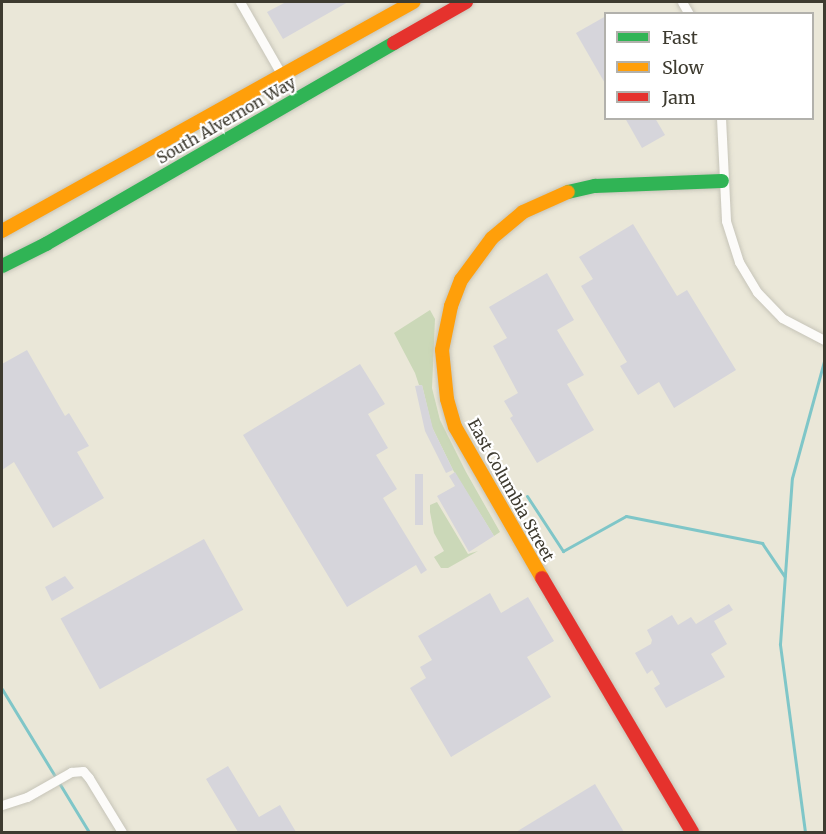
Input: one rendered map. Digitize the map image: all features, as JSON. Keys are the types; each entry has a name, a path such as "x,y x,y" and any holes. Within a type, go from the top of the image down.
{"main road":[{"name":"South Alvernon Way","path":"2,231 283,77 414,2"},
{"name":"South Alvernon Way","path":"2,266 46,244 466,2"},
{"name":"East Columbia Street","path":"692,832 455,427 447,399 442,350 451,306 461,280 492,238 523,212 560,194 595,186 722,181"}],"street":[{"path":"240,2 283,77"},
{"path":"721,120 722,181 729,235 750,282 782,318 825,340"},
{"path":"2,805 46,787 84,767 122,832"}],"green space":[{"path":"430,310 435,319 432,388 440,420 500,532 494,536 453,470 432,427 422,385 419,385 394,333"},
{"path":"437,502 468,554 478,551 448,568 441,568 434,557 444,551 434,533 430,512 430,505"}],"building":[{"path":"286,2 348,2 283,39 267,12"},
{"path":"604,17 604,82 576,33"},
{"path":"626,120 656,120 665,135 642,148"},
{"path":"633,224 677,296 687,290 736,370 674,408 659,382 638,395 620,366 627,362 581,286 593,279 579,257"},
{"path":"547,273 574,320 557,330 584,375 567,384 594,430 537,463 510,418 513,416 504,401 518,393 493,346 507,338 489,307"},
{"path":"27,350 65,416 69,413 89,446 77,452 104,498 53,528 14,462 2,470 2,364"},
{"path":"360,364 385,404 368,414 388,448 376,455 397,489 383,498 427,570 421,574 416,565 347,607 243,435"},
{"path":"422,385 433,429 453,470 446,473 425,431 415,386"},
{"path":"455,472 494,536 469,552 437,496 455,486 449,476"},
{"path":"415,474 423,474 423,525 415,525"},
{"path":"204,539 243,610 100,689 61,619"},
{"path":"65,576 74,588 52,601 45,587"},
{"path":"490,593 501,613 528,597 554,641 527,657 551,697 451,757 410,688 426,678 420,667 432,660 418,636"},
{"path":"729,604 733,610 714,621 727,644 711,654 725,677 666,708 654,688 660,684 652,670 647,674 635,653 651,644 652,640 647,630 672,615 678,625 691,617 696,624"},
{"path":"228,766 259,817 280,805 296,832 238,832 206,779"},
{"path":"595,784 624,832 516,832"}],"waterway":[{"path":"805,832 780,644 792,478 824,361"},
{"path":"527,496 563,551 626,516 762,543 784,576"},
{"path":"2,689 89,832"}],"traffic: fast":[{"path":"2,266 46,244 394,43"},
{"path":"568,192 595,186 722,181"}],"traffic: slow":[{"path":"2,231 414,2"},
{"path":"542,578 455,427 447,399 442,350 451,306 461,280 492,238 523,212 568,192"}],"traffic: jam":[{"path":"394,43 466,2"},
{"path":"542,578 692,832"}]}
